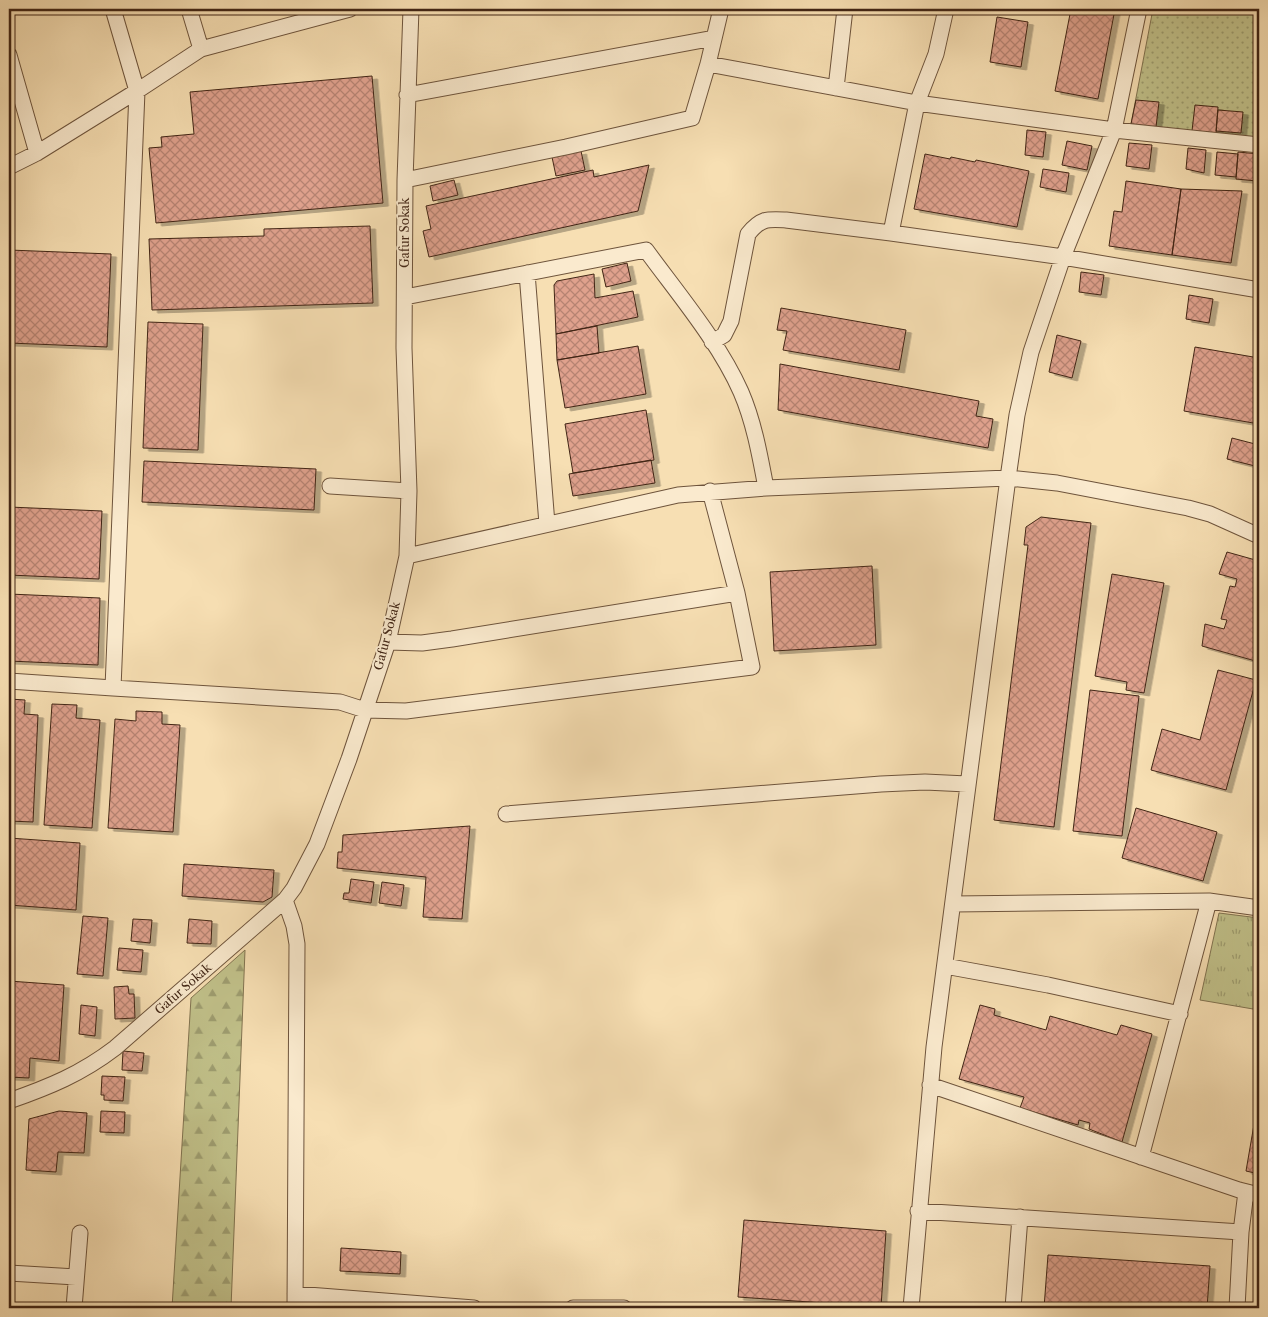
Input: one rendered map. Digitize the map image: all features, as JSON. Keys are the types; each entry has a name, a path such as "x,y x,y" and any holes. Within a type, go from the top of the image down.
{"street":[{"path":"113,9 137,91 113,688"},
{"path":"189,9 201,49"},
{"name":"Gafur Sokak","path":"9,1101 68,1078 90,1067 115,1048 285,900 294,888 317,844 349,759 388,642 407,556 409,491 404,297 407,95 411,9"},
{"path":"405,180 566,147 692,118 708,64 721,9"},
{"path":"836,88 845,9"},
{"path":"891,233 917,103 936,54 946,9"},
{"path":"911,1308 930,1085 967,784 1008,478 1023,387 1031,352 1062,257 1114,130 1139,9"},
{"path":"9,166 37,153 201,49 341,10"},
{"path":"407,95 714,38"},
{"path":"9,55 37,153"},
{"path":"708,64 917,103 1114,130 1259,145"},
{"path":"712,342 724,335 731,321 748,234 757,223 769,219 891,233 1062,257 1259,290"},
{"path":"404,297 646,250 727,364 742,393 752,423 766,488"},
{"path":"527,273 547,524"},
{"path":"407,556 678,495 766,488 1008,478 1057,483 1188,508 1210,514 1259,536"},
{"path":"330,486 409,491"},
{"path":"9,681 340,702 365,710 406,711 752,667 737,594 710,491"},
{"path":"388,642 452,640 737,594"},
{"path":"506,814 881,784 925,782 967,784"},
{"path":"285,900 294,926 297,944 295,1301 474,1308"},
{"path":"953,904 1209,901 1259,908"},
{"path":"1141,1157 1209,901"},
{"path":"945,966 1048,985 1180,1014"},
{"path":"930,1085 1252,1193 1241,1232 1237,1308"},
{"path":"918,1211 1241,1232"},
{"path":"1013,1308 1020,1217"},
{"path":"74,1308 80,1233"},
{"path":"9,1273 76,1277"},
{"path":"573,1308 620,1308"}],"green space":[{"path":"1153,9 1259,9 1259,138 1131,124"},
{"path":"1219,913 1259,918 1259,1010 1200,1000"},
{"path":"245,950 231,1308 172,1308 191,998"}],"building":[{"path":"1071,9 1115,9 1098,99 1055,91"},
{"path":"997,17 1028,22 1021,67 990,62"},
{"path":"372,76 383,203 156,223 149,148 162,147 161,137 194,134 190,92"},
{"path":"1136,100 1159,102 1156,127 1131,124"},
{"path":"1195,105 1218,107 1216,133 1192,131"},
{"path":"1218,110 1243,112 1241,133 1216,131"},
{"path":"1027,130 1046,132 1043,157 1025,155"},
{"path":"1067,141 1092,146 1087,170 1062,165"},
{"path":"1129,143 1152,145 1149,169 1126,166"},
{"path":"1188,148 1206,150 1204,173 1186,169"},
{"path":"581,151 585,170 556,176 552,157"},
{"path":"1217,152 1238,154 1236,177 1215,175"},
{"path":"1238,152 1259,154 1257,181 1236,179"},
{"path":"925,154 975,162 976,160 1029,171 1017,227 914,209"},
{"path":"649,165 638,211 429,257 423,231 431,229 426,206 593,170 594,177"},
{"path":"1043,169 1069,173 1066,192 1040,187"},
{"path":"454,180 458,195 433,201 430,186"},
{"path":"1126,181 1181,189 1172,255 1109,246 1114,211 1122,212"},
{"path":"1181,189 1242,191 1231,263 1172,255"},
{"path":"370,226 373,303 152,310 149,239 264,236 264,229"},
{"path":"9,250 111,254 107,347 9,343"},
{"path":"627,263 631,281 606,287 602,269"},
{"path":"1081,272 1104,275 1101,295 1079,292"},
{"path":"594,274 595,298 633,291 638,317 556,334 554,285 557,281"},
{"path":"1189,295 1213,299 1209,323 1186,319"},
{"path":"781,308 906,330 899,370 783,350 787,331 777,330"},
{"path":"148,322 203,324 198,450 143,448"},
{"path":"597,326 599,353 557,360 556,334"},
{"path":"1057,335 1081,341 1072,378 1049,372"},
{"path":"638,346 646,394 565,408 557,360"},
{"path":"1195,347 1259,358 1259,424 1184,411"},
{"path":"780,364 979,401 976,416 993,419 988,448 778,410"},
{"path":"646,410 654,460 573,473 565,424"},
{"path":"1232,438 1259,445 1259,467 1227,459"},
{"path":"651,460 655,483 573,496 569,474"},
{"path":"144,461 316,469 314,510 142,502"},
{"path":"9,507 102,511 99,579 9,575"},
{"path":"1041,517 1091,523 1054,827 994,820 1028,545 1024,545 1026,527"},
{"path":"1227,552 1259,561 1259,629 1256,629 1255,634 1259,635 1259,662 1202,646 1205,624 1224,629 1227,620 1221,619 1230,586 1235,587 1237,579 1219,574"},
{"path":"872,566 876,645 774,651 770,572"},
{"path":"1112,574 1164,583 1144,693 1126,690 1127,682 1095,676"},
{"path":"9,594 100,598 98,665 9,661"},
{"path":"1218,670 1256,680 1226,790 1151,770 1162,729 1200,740"},
{"path":"1090,690 1139,696 1122,836 1073,831"},
{"path":"9,699 25,700 24,714 38,715 33,822 9,821"},
{"path":"52,704 77,705 76,718 100,720 92,828 44,825"},
{"path":"136,711 162,712 162,724 180,725 173,832 108,828 115,719 136,721"},
{"path":"1136,808 1217,832 1203,881 1122,858"},
{"path":"470,826 462,919 423,917 426,877 337,868 338,852 342,852 343,835"},
{"path":"9,838 80,843 76,910 9,905"},
{"path":"184,864 274,870 272,897 263,902 182,896"},
{"path":"351,879 374,882 371,903 343,899 344,893 349,893"},
{"path":"382,882 404,885 401,906 379,903"},
{"path":"83,916 108,918 103,976 77,974"},
{"path":"133,919 152,920 150,943 131,941"},
{"path":"189,919 212,921 211,944 187,943"},
{"path":"119,948 143,950 141,972 117,970"},
{"path":"9,981 64,985 59,1061 30,1058 29,1078 9,1077"},
{"path":"128,986 129,994 134,994 135,1018 115,1019 114,987"},
{"path":"81,1005 97,1007 95,1036 79,1034"},
{"path":"980,1005 995,1009 994,1015 1046,1030 1050,1016 1117,1035 1121,1025 1152,1034 1122,1142 1089,1129 1090,1123 1079,1120 1078,1125 1020,1108 1024,1097 959,1079"},
{"path":"123,1051 144,1053 142,1071 122,1070"},
{"path":"102,1076 125,1077 123,1101 104,1100 104,1095 101,1095"},
{"path":"1257,1107 1259,1107 1259,1174 1246,1171"},
{"path":"59,1111 87,1113 84,1153 58,1152 56,1172 26,1170 29,1119"},
{"path":"101,1111 125,1112 124,1133 100,1132"},
{"path":"744,1220 886,1231 881,1307 738,1297"},
{"path":"341,1248 401,1252 400,1274 340,1271"},
{"path":"1048,1255 1210,1266 1207,1308 1044,1308"}]}
